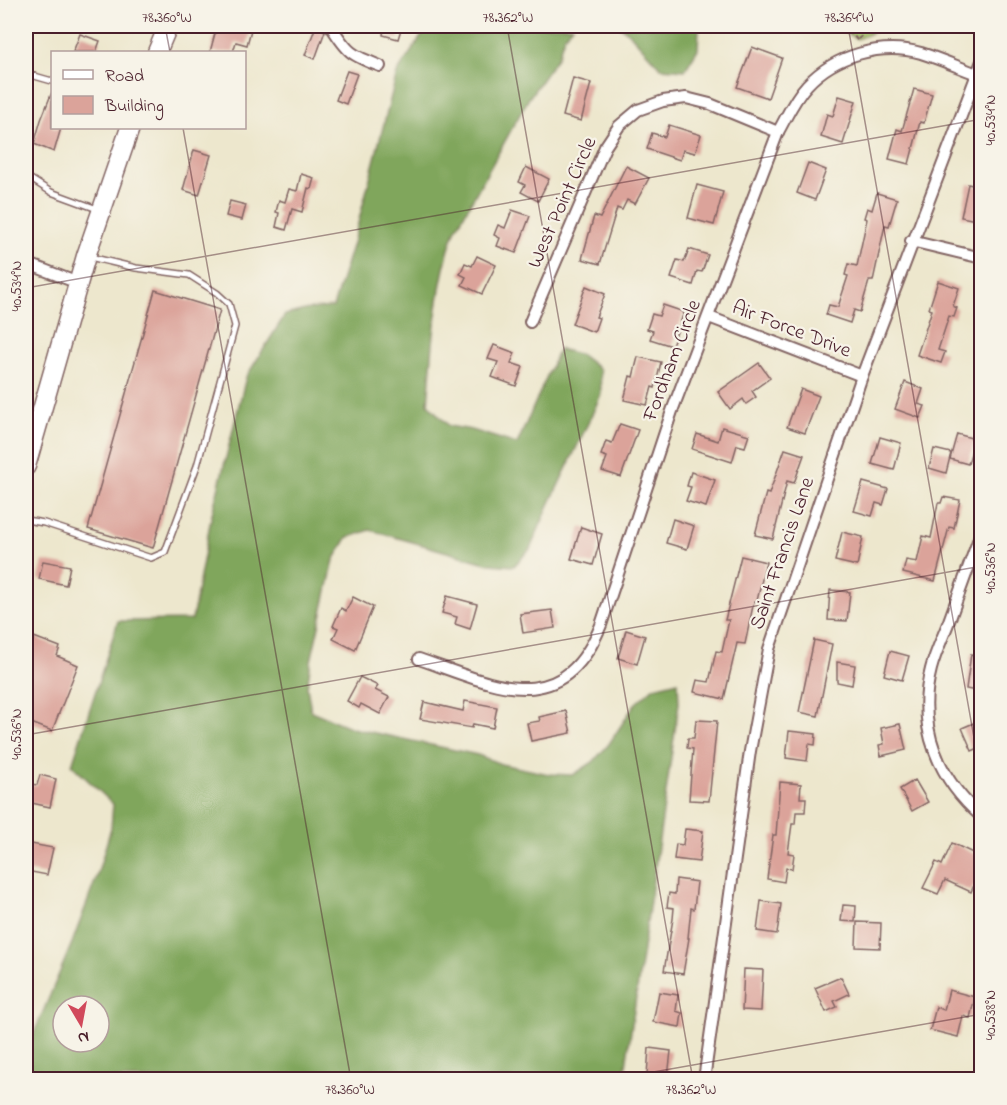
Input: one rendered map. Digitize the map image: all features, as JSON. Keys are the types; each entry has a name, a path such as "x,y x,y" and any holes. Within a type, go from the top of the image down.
{"main road":[{"path":"157,51 168,26"},
{"path":"26,466 86,256 130,129"}],"street":[{"path":"331,26 353,56 380,66"},
{"name":"Fordham Circle","path":"419,659 495,686 514,688 536,688 556,682 576,668 592,647 601,625 672,411 778,132 794,104 807,85 841,60 865,51 889,50 919,53 977,74"},
{"name":"Saint Francis Lane","path":"704,1080 750,751 769,649 862,376 911,241 981,61"},
{"name":"West Point Circle","path":"530,322 605,147 619,126 638,110 663,101 686,99 710,104 778,132"},
{"path":"911,241 981,258"},
{"path":"26,263 78,283"},
{"name":"Air Force Drive","path":"709,316 862,376"},
{"path":"981,531 976,561 931,669 925,708 935,756 946,776 966,803 981,816"}],"lane":[{"path":"26,77 31,75 51,81"},
{"path":"26,176 51,192 101,210"},
{"path":"26,520 152,558 165,552 197,466 235,326 229,304 217,293 189,275 136,268 86,256"}],"path":[{"path":"840,26 857,40 865,51"},
{"path":"857,40 874,26"}],"green space":[{"path":"428,26 573,26 565,35 557,58 529,98 455,231 439,294 428,404 449,426 472,430 517,444 559,349 581,355 600,370 601,394 530,549 514,566 489,564 370,530 347,538 334,560 307,687 311,711 352,728 478,755 501,764 549,774 573,775 593,762 609,744 635,704 654,687 678,681 679,703 624,1079 26,1079 26,1052 72,943 97,876 111,828 113,804 72,765 118,621 192,620 211,518 246,377 285,315 309,309 333,307 353,243 397,73"},
{"path":"619,26 699,26 698,49 685,70 661,68 627,31"},
{"path":"832,26 887,26 857,39"}],"building":[{"path":"217,26 252,26 247,45 236,42 233,51 210,51"},
{"path":"316,26 325,31 315,59 305,55"},
{"path":"384,26 402,26 398,39 383,35"},
{"path":"80,34 100,41 96,51 73,51"},
{"path":"752,47 782,58 768,98 737,87"},
{"path":"347,71 357,74 346,104 336,100"},
{"path":"573,78 591,83 581,121 563,116"},
{"path":"914,89 932,94 924,123 920,122 909,164 889,159 897,129 902,131"},
{"path":"51,95 51,129 61,129 54,152 34,144"},
{"path":"839,96 856,101 843,144 821,137 827,114 833,116"},
{"path":"669,125 701,135 695,153 683,150 680,160 647,149 652,133 665,137"},
{"path":"194,150 211,155 199,195 183,190"},
{"path":"808,163 826,170 815,200 797,193"},
{"path":"626,166 649,178 635,204 627,200 622,210 617,208 600,264 582,259 594,216 600,218"},
{"path":"526,167 549,179 538,201 521,192 525,185 519,182"},
{"path":"301,174 314,178 311,189 308,188 302,212 292,209 286,230 276,227 279,200 285,202 289,189 297,191"},
{"path":"968,184 981,187 981,221 961,217"},
{"path":"697,185 723,192 714,225 688,218"},
{"path":"877,193 897,199 889,226 885,225 873,281 869,281 860,312 854,310 850,323 826,315 829,305 838,307 848,276 845,275 848,264 857,266 867,219 864,218 867,208 872,210"},
{"path":"230,201 246,205 242,220 226,216"},
{"path":"512,210 530,216 516,253 497,246 500,238 494,235 498,225 505,228"},
{"path":"689,249 708,255 702,272 697,271 693,285 671,278 677,260 684,262"},
{"path":"477,256 496,265 482,294 462,285 466,277 460,274 465,263 472,266"},
{"path":"938,281 959,288 953,306 957,308 954,317 949,316 938,350 945,352 941,363 917,355 932,310 929,309"},
{"path":"586,286 605,294 596,317 599,318 594,332 572,324"},
{"path":"155,290 220,310 153,548 88,529"},
{"path":"663,305 684,312 672,346 650,339 653,331 647,329 652,314 659,316"},
{"path":"494,345 515,353 511,363 523,367 516,386 492,377 498,362 488,359"},
{"path":"638,357 661,362 655,388 652,387 647,405 624,400"},
{"path":"759,363 770,378 752,391 756,397 746,404 743,399 730,409 718,392"},
{"path":"905,382 923,389 918,404 925,406 920,418 895,409"},
{"path":"801,389 819,396 805,433 787,427"},
{"path":"620,424 638,430 621,477 602,471 607,457 601,455 606,441 612,443"},
{"path":"722,427 749,435 745,447 737,445 732,462 692,449 697,434 718,441"},
{"path":"957,434 975,439 968,464 950,459"},
{"path":"880,437 901,443 894,470 872,464"},
{"path":"785,449 804,455 794,483 787,481 773,539 755,535 766,493 769,494"},
{"path":"934,449 951,453 946,473 929,468"},
{"path":"691,472 715,480 706,507 686,501 691,487 687,486"},
{"path":"863,482 888,489 883,505 876,503 872,516 854,511"},
{"path":"943,497 960,500 954,528 949,527 935,581 903,573 906,560 917,562 923,536 931,538 938,503 941,503"},
{"path":"673,519 694,526 687,549 666,543"},
{"path":"581,527 602,534 593,565 571,559"},
{"path":"842,532 863,537 857,566 835,561"},
{"path":"741,556 766,562 757,601 754,601 745,644 737,643 724,699 694,692 697,680 709,682 716,651 722,652 729,620 725,620"},
{"path":"43,561 70,566 66,585 39,579"},
{"path":"830,590 850,592 847,621 828,620"},
{"path":"447,596 477,604 470,629 455,624 457,617 442,613"},
{"path":"353,597 373,607 355,650 333,639 338,628 333,626 341,608 346,611"},
{"path":"552,610 555,628 523,633 520,614"},
{"path":"626,630 645,636 637,664 618,658"},
{"path":"34,637 60,647 57,656 78,665 52,731 26,721 26,648 31,647"},
{"path":"814,640 832,644 818,716 799,712"},
{"path":"890,651 909,656 902,680 884,675"},
{"path":"971,654 981,656 981,692 966,689"},
{"path":"837,662 855,665 852,685 837,682"},
{"path":"360,677 378,686 375,690 389,697 380,714 361,704 359,708 347,701"},
{"path":"465,701 497,707 493,728 473,724 472,728 420,719 424,702 463,711"},
{"path":"566,711 571,733 531,741 527,723 540,721 539,717"},
{"path":"696,720 717,721 709,801 689,800 693,749 687,748 688,738 694,738"},
{"path":"981,720 981,747 972,751 962,728"},
{"path":"900,724 906,750 881,756 879,745 884,744 881,728"},
{"path":"789,731 816,734 815,745 809,744 807,761 786,758"},
{"path":"40,775 56,779 50,807 27,802 31,784 37,785"},
{"path":"915,780 928,802 912,811 900,789"},
{"path":"780,782 801,784 800,798 806,798 805,812 796,812 795,824 792,824 788,853 794,854 792,869 786,868 784,882 767,879 773,835 776,835"},
{"path":"685,829 703,831 699,862 674,859 676,844 683,845"},
{"path":"26,843 53,848 47,875 26,871"},
{"path":"952,843 981,857 981,870 971,892 945,880 938,894 923,888 936,862 942,865"},
{"path":"676,879 697,882 694,909 691,908 683,974 664,971 674,908 667,907 669,893 675,894"},
{"path":"761,901 781,904 777,934 757,931"},
{"path":"843,905 856,906 855,922 841,921"},
{"path":"857,922 881,923 880,948 856,947"},
{"path":"744,969 763,970 761,1011 742,1010"},
{"path":"841,977 849,994 834,1001 837,1007 826,1012 815,988"},
{"path":"949,990 975,997 970,1018 963,1016 958,1037 930,1030 936,1007 944,1010"},
{"path":"659,992 678,995 676,1011 682,1013 680,1027 653,1022"},
{"path":"649,1048 671,1051 668,1077 647,1075"}]}
